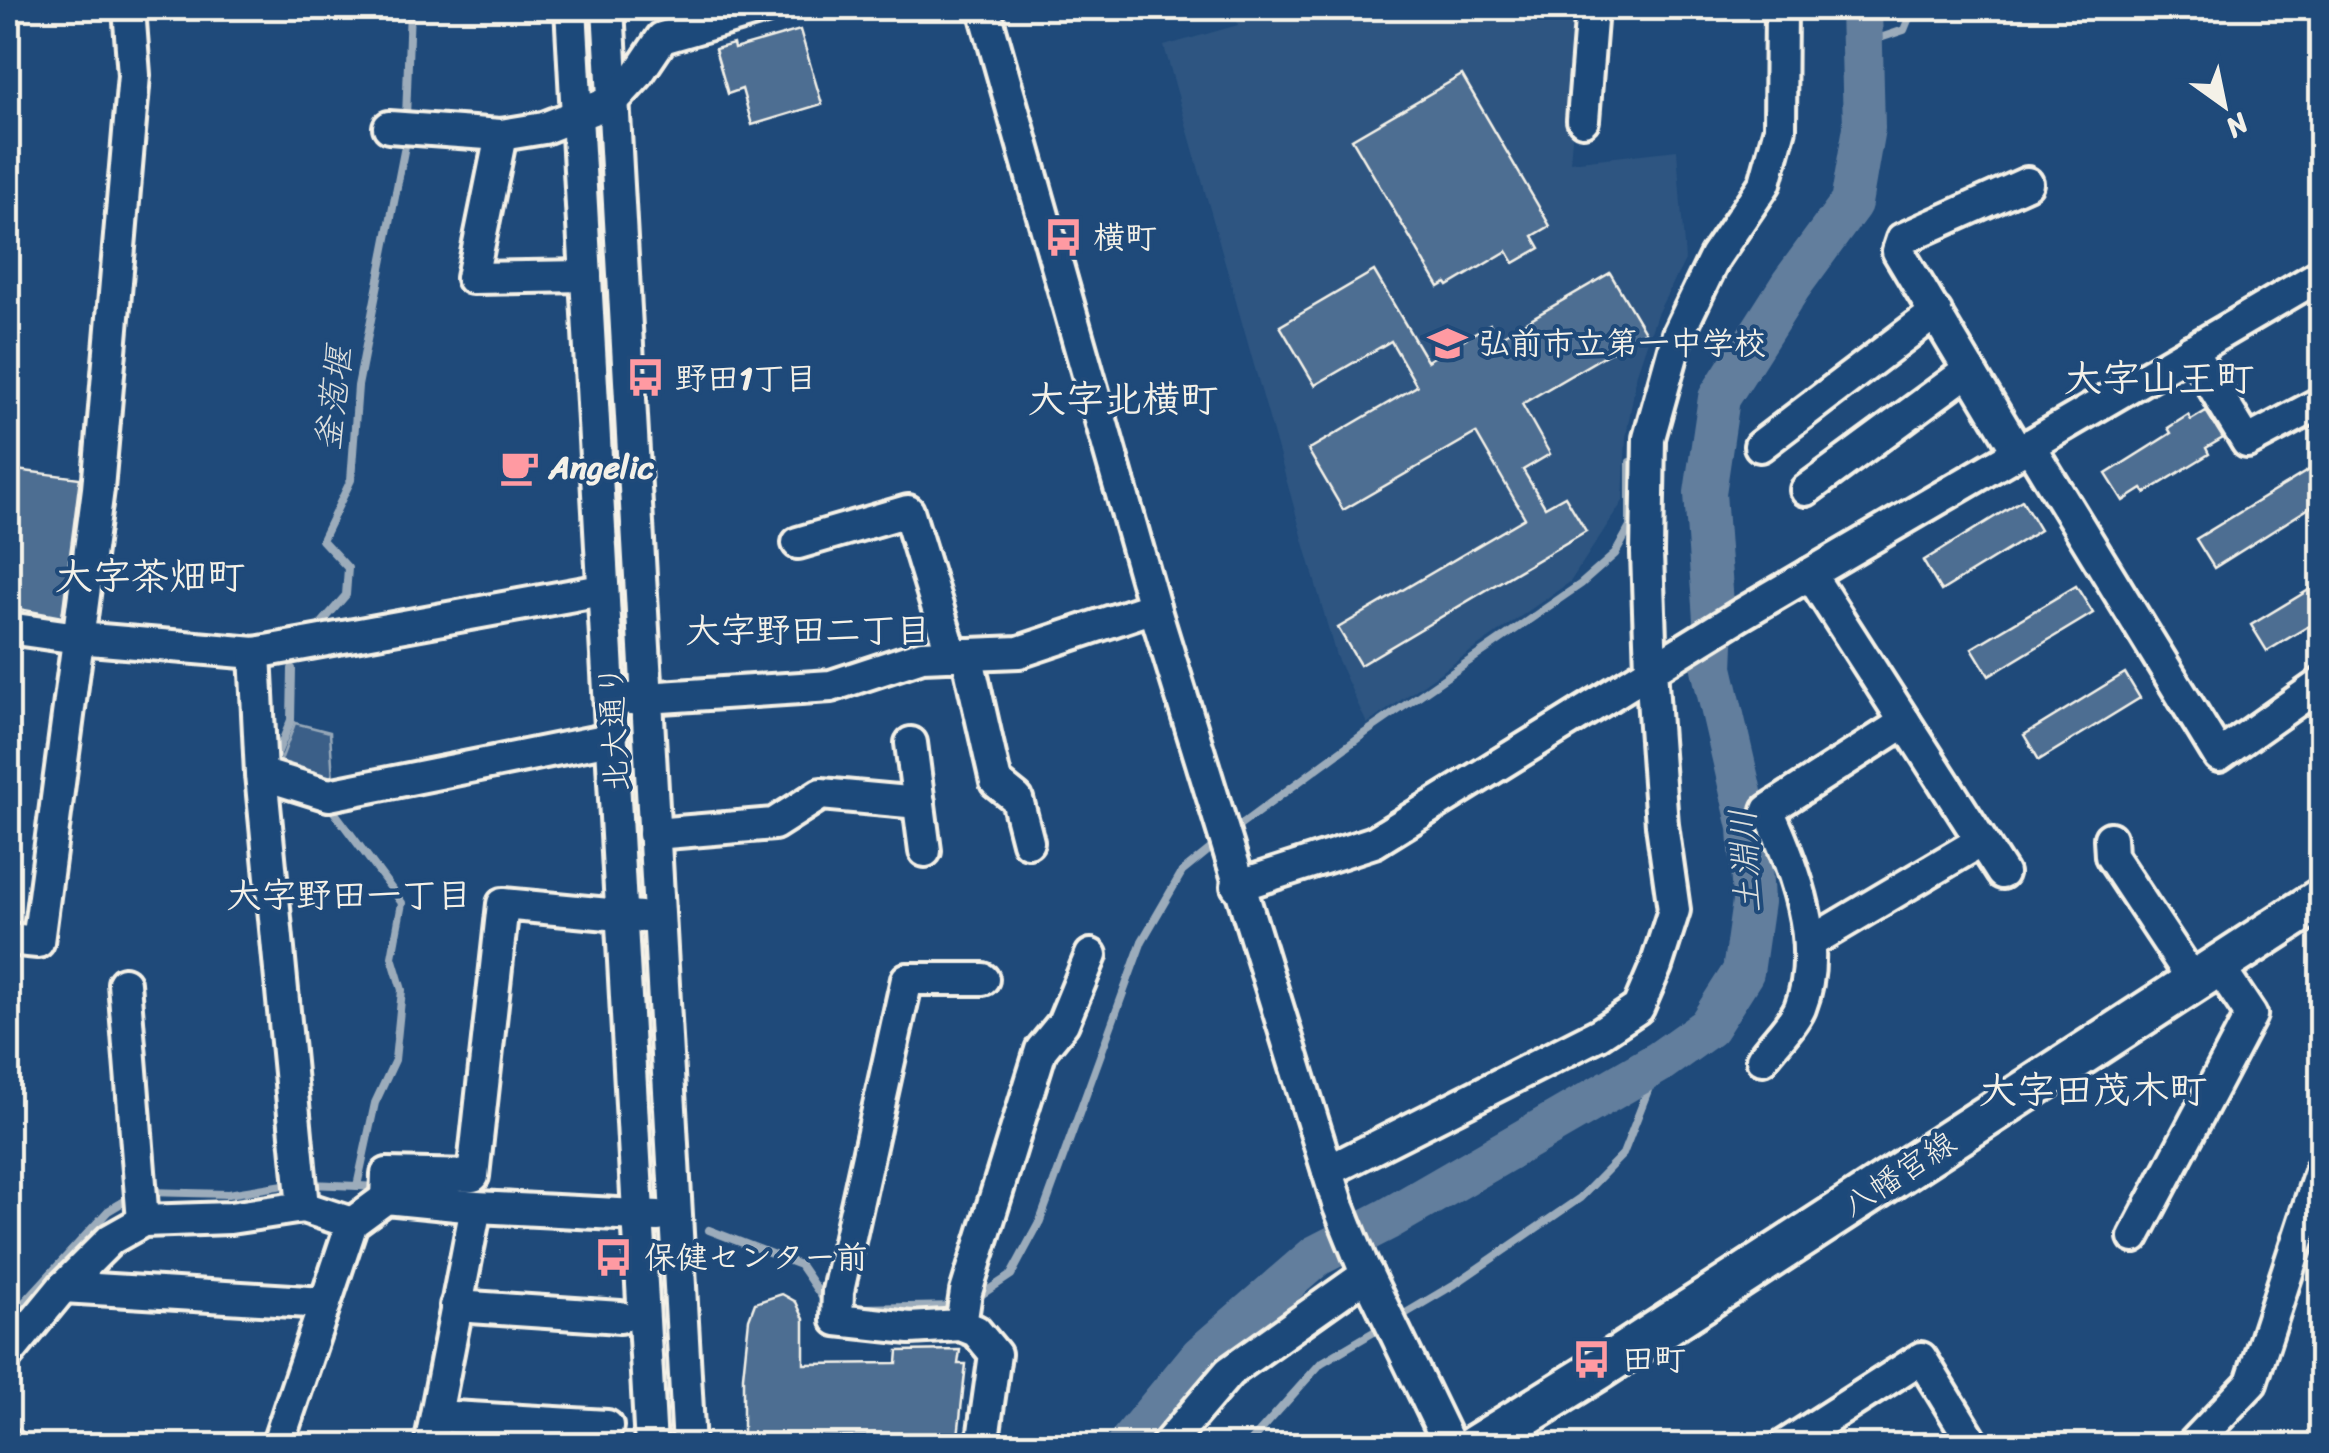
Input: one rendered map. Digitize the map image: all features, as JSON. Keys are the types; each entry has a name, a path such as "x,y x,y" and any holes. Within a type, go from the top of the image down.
{"main road":[{"name":"八幡宮線","path":"1475,1446 2322,898"}],"street":[{"path":"8,939 38,942 98,489 134,75 129,8"},
{"name":"北大通り","path":"572,8 651,1446"},
{"name":"北大通り","path":"608,8 689,1446"},
{"path":"389,127 501,135 544,128 614,102 662,38 765,8"},
{"path":"984,8 1154,607 1339,1207 1450,1446"},
{"path":"1583,120 1592,8"},
{"path":"1328,1172 1598,1034 1638,1008 1656,966 1674,910 1662,825 1652,669 1647,553 1649,438 1678,334 1715,257 1765,183 1780,128 1781,8"},
{"path":"501,135 472,278 586,276"},
{"path":"2027,183 1902,240 1898,250 1969,370 2024,448 2219,756 2322,683"},
{"path":"1237,886 1374,842 1740,615 2322,274"},
{"path":"1760,446 1936,312"},
{"path":"2191,350 2247,442 2322,402"},
{"path":"1806,490 1969,370"},
{"path":"798,543 908,511 959,655 996,782 1016,798 1028,842"},
{"path":"1810,574 2002,873"},
{"path":"8,628 255,653 602,590"},
{"path":"611,699 830,686 922,656 1020,652 1154,607"},
{"path":"255,653 261,774 302,1193"},
{"path":"1762,1058 1799,1010 1809,942 1794,867 1768,810 1905,722"},
{"path":"261,774 329,795 610,738"},
{"path":"911,743 925,852"},
{"path":"654,834 774,824 821,794 919,803"},
{"path":"2110,838 2111,856 2207,975 2250,1015 2134,1237"},
{"path":"1809,942 1981,840"},
{"path":"277,1446 352,1223 386,1190 387,1174 473,1176 503,904 658,918"},
{"path":"982,1446 994,1354 963,1309 1041,1050 1063,1023 1090,954"},
{"path":"963,1309 910,1328 837,1306 907,979 984,979"},
{"path":"124,983 143,1221"},
{"path":"2191,1446 2250,1382 2321,1169"},
{"path":"386,1190 476,1207 676,1216"},
{"path":"8,1354 63,1287 112,1239 143,1221 230,1218 302,1193"},
{"path":"302,1193 352,1223"},
{"path":"476,1207 433,1431 606,1426"},
{"path":"1166,1446 1229,1372 1365,1269"},
{"path":"63,1287 324,1303"},
{"path":"456,1306 620,1317"},
{"path":"1791,1444 1921,1358 1975,1446"}],"shaded area":[{"name":"弘前市立第一中学校","path":"1234,8 1583,8 1570,162 1677,150 1685,260 1657,314 1637,373 1626,437 1623,501 1570,582 1367,724 1336,656 1164,46 1238,25"},
{"path":"295,723 330,732 333,780 280,763"}],"building":[{"path":"800,30 822,104 752,125 742,89 728,94 715,49 733,44 734,49"},
{"path":"1462,75 1550,226 1533,236 1540,248 1514,263 1507,251 1448,286 1446,283 1439,287 1352,139"},
{"path":"1374,271 1427,361 1490,324 1498,338 1610,273 1645,332 1522,404 1550,454 1523,470 1545,507 1565,496 1586,531 1360,665 1338,628 1525,518 1476,433 1343,510 1308,450 1417,386 1391,341 1315,385 1280,326"},
{"path":"2206,411 2223,438 2206,448 2209,454 2145,493 2142,489 2123,501 2106,474 2171,433 2168,428 2188,415 2191,420"},
{"path":"2322,462 2322,500 2214,568 2196,539"},
{"path":"8,469 80,478 62,617 8,607"},
{"path":"2022,500 2040,530 1941,591 1923,561"},
{"path":"2322,582 2322,618 2267,651 2251,625"},
{"path":"2076,586 2093,613 1989,676 1972,648"},
{"path":"2125,673 2140,698 2039,760 2024,735"},
{"path":"782,1294 796,1302 804,1319 804,1364 897,1363 898,1351 960,1350 958,1364 966,1364 957,1446 889,1446 889,1436 777,1438 776,1446 743,1446 743,1376 749,1319 755,1303"}],"waterway":[{"name":"釜萢堰","path":"406,118 410,8"},
{"name":"土淵川","path":"1127,1446 1201,1356 1316,1256 1388,1219 1659,1062 1708,1027 1743,972 1753,902 1749,827 1712,668 1714,619 1705,493 1719,398 1791,285 1851,203 1864,128 1861,8"},
{"path":"1862,44 1904,30 1913,8"},
{"name":"釜萢堰","path":"314,632 346,595 348,568 322,540 351,480 358,386 405,146"},
{"path":"1231,832 1365,733 1581,584 1615,554 1630,527 1630,462"},
{"name":"釜萢堰","path":"274,761 291,720 292,669"},
{"name":"釜萢堰","path":"324,806 332,809 402,903 392,957 402,990 395,1060 375,1103 357,1186"},
{"path":"975,1299 1011,1275 1040,1221 1142,941 1182,872 1220,841"},
{"path":"1396,1319 1455,1284 1580,1198 1623,1154 1659,1062"},
{"path":"146,1192 228,1194 296,1183"},
{"path":"310,1184 381,1187"},
{"path":"465,1191 531,1195"},
{"path":"8,1320 108,1211 133,1196"},
{"path":"709,1230 800,1265 829,1302"},
{"path":"862,1308 957,1306"},
{"path":"1247,1446 1321,1363 1384,1326"}],"place":[{"name":"横町","path":"1063,237"},
{"name":"弘前市立第一中学校","path":"1448,343"},
{"name":"野田1丁目","path":"645,378"},
{"name":"Angelic","path":"519,467"},
{"name":"保健センター前","path":"614,1257"},
{"name":"田町","path":"1592,1359"}],"district":[{"name":"大字山王町","path":"2159,378"},
{"name":"大字北横町","path":"1123,399"},
{"name":"大字茶畑町","path":"150,576"},
{"name":"大字野田二丁目","path":"808,630"},
{"name":"大字野田一丁目","path":"349,895"},
{"name":"大字田茂木町","path":"2093,1090"}]}
